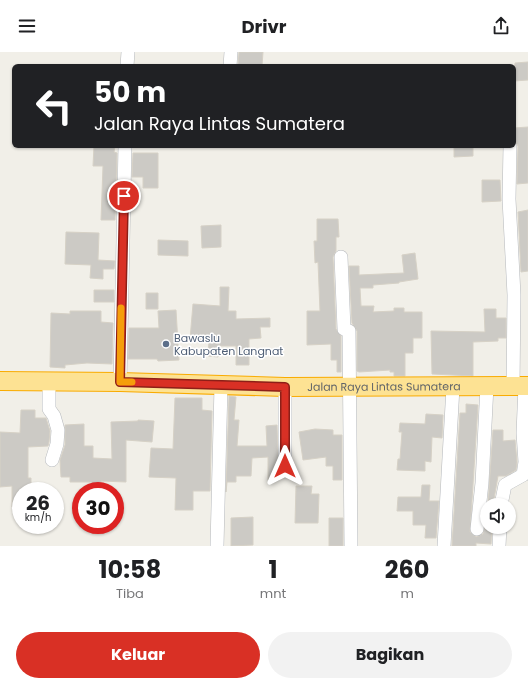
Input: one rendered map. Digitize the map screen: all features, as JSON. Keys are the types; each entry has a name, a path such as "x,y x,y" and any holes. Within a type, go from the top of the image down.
{"highway":[{"name":"Jalan Raya Lintas Sumatera","path":"0,381 120,382 285,387 522,386"}],"street":[{"path":"127,64 128,52"},
{"path":"230,64 231,52"},
{"path":"120,382 126,148"},
{"path":"502,498 505,486 523,475 525,468 522,386 514,296 509,199 510,148"},
{"path":"341,257 344,329 349,331 351,546"},
{"path":"49,382 49,408 54,416 58,430 57,444 52,460"},
{"path":"217,546 221,386"},
{"path":"477,529 482,483 487,386"},
{"path":"285,387 285,466"},
{"path":"444,546 453,387"},
{"path":"499,546 500,534"}],"building":[{"path":"239,52 263,52 262,64 238,64"},
{"path":"528,62 528,80 516,81 515,63"},
{"path":"528,127 528,183 517,184 518,146 516,142 516,128"},
{"path":"94,148 115,148 114,152 117,153 115,220 101,220 103,166 93,166"},
{"path":"454,148 473,148 473,156 454,157"},
{"path":"133,153 158,153 158,188 143,188 143,177 132,177"},
{"path":"482,180 500,180 501,201 482,202"},
{"path":"528,210 528,271 521,272 518,212"},
{"path":"317,219 338,219 339,237 336,237 336,251 333,257 336,329 341,336 341,372 337,372 337,360 331,360 331,344 307,345 307,311 320,311 318,262 315,263 314,241 317,241"},
{"path":"221,225 221,247 202,248 201,226"},
{"path":"66,232 99,233 98,260 115,261 114,269 103,269 103,279 90,278 91,265 65,264"},
{"path":"158,240 188,241 188,256 158,255"},
{"path":"415,253 418,279 399,283 373,285 373,288 360,288 361,306 374,306 373,312 394,311 394,308 404,308 404,312 422,312 422,338 413,338 413,353 405,353 405,376 394,376 394,372 390,372 390,370 359,372 357,371 357,331 352,323 349,266 359,266 359,275 404,273 402,255"},
{"path":"220,287 229,287 228,311 236,311 236,319 270,318 270,327 260,327 261,338 249,339 249,365 236,365 236,346 219,346 218,357 208,356 209,341 190,339 193,304 220,306"},
{"path":"94,290 114,290 114,302 94,302"},
{"path":"146,293 158,293 158,309 146,309"},
{"path":"484,309 496,309 496,318 506,318 506,338 498,338 498,341 473,342 473,376 432,374 431,331 485,332"},
{"path":"176,310 179,360 158,361 157,359 128,359 129,328 159,328 158,311"},
{"path":"70,311 101,311 101,322 113,323 112,364 87,363 65,365 65,368 50,367 51,313 70,314"},
{"path":"229,396 236,397 234,420 239,420 237,446 267,446 266,426 277,425 279,480 268,480 268,457 252,458 251,476 236,476 236,482 227,482 226,492"},
{"path":"175,398 202,398 202,410 212,411 210,491 193,491 193,510 175,510 176,478 149,477 151,448 173,449"},
{"path":"466,404 478,405 470,532 476,537 483,534 492,534 491,544 476,543 476,546 452,546 460,413 466,413"},
{"path":"21,410 35,410 35,418 46,418 50,431 48,446 28,447 28,478 31,478 31,482 12,482 12,486 0,487 0,432 20,433"},
{"path":"426,414 443,415 442,438 432,437 431,462 425,461 425,471 397,470 398,459 400,459 402,432 399,432 400,423 425,424"},
{"path":"154,421 152,442 126,440 126,482 70,482 70,477 61,477 60,460 65,445 65,425 84,424 84,446 93,446 93,458 112,459 111,422"},
{"path":"315,429 333,430 333,435 342,435 342,480 333,480 333,466 326,466 326,457 303,460 299,432"},
{"path":"493,430 503,430 503,441 515,440 517,462 516,470 506,476 498,476 494,498 488,498"},
{"path":"422,485 430,485 429,501 439,501 436,538 425,538 426,525 413,525 413,511 397,511 398,497 421,497"},
{"path":"296,486 312,486 311,494 319,494 318,523 295,523"},
{"path":"253,517 253,545 231,546 231,518"},
{"path":"329,518 343,518 343,546 329,546"}],"slow traffic":[{"path":"121,308 120,382 132,382"}],"place":[{"name":"Bawaslu Kabupaten Langnat","path":"166,344"}],"route":[{"path":"124,196 120,382 285,387 285,466"}]}
